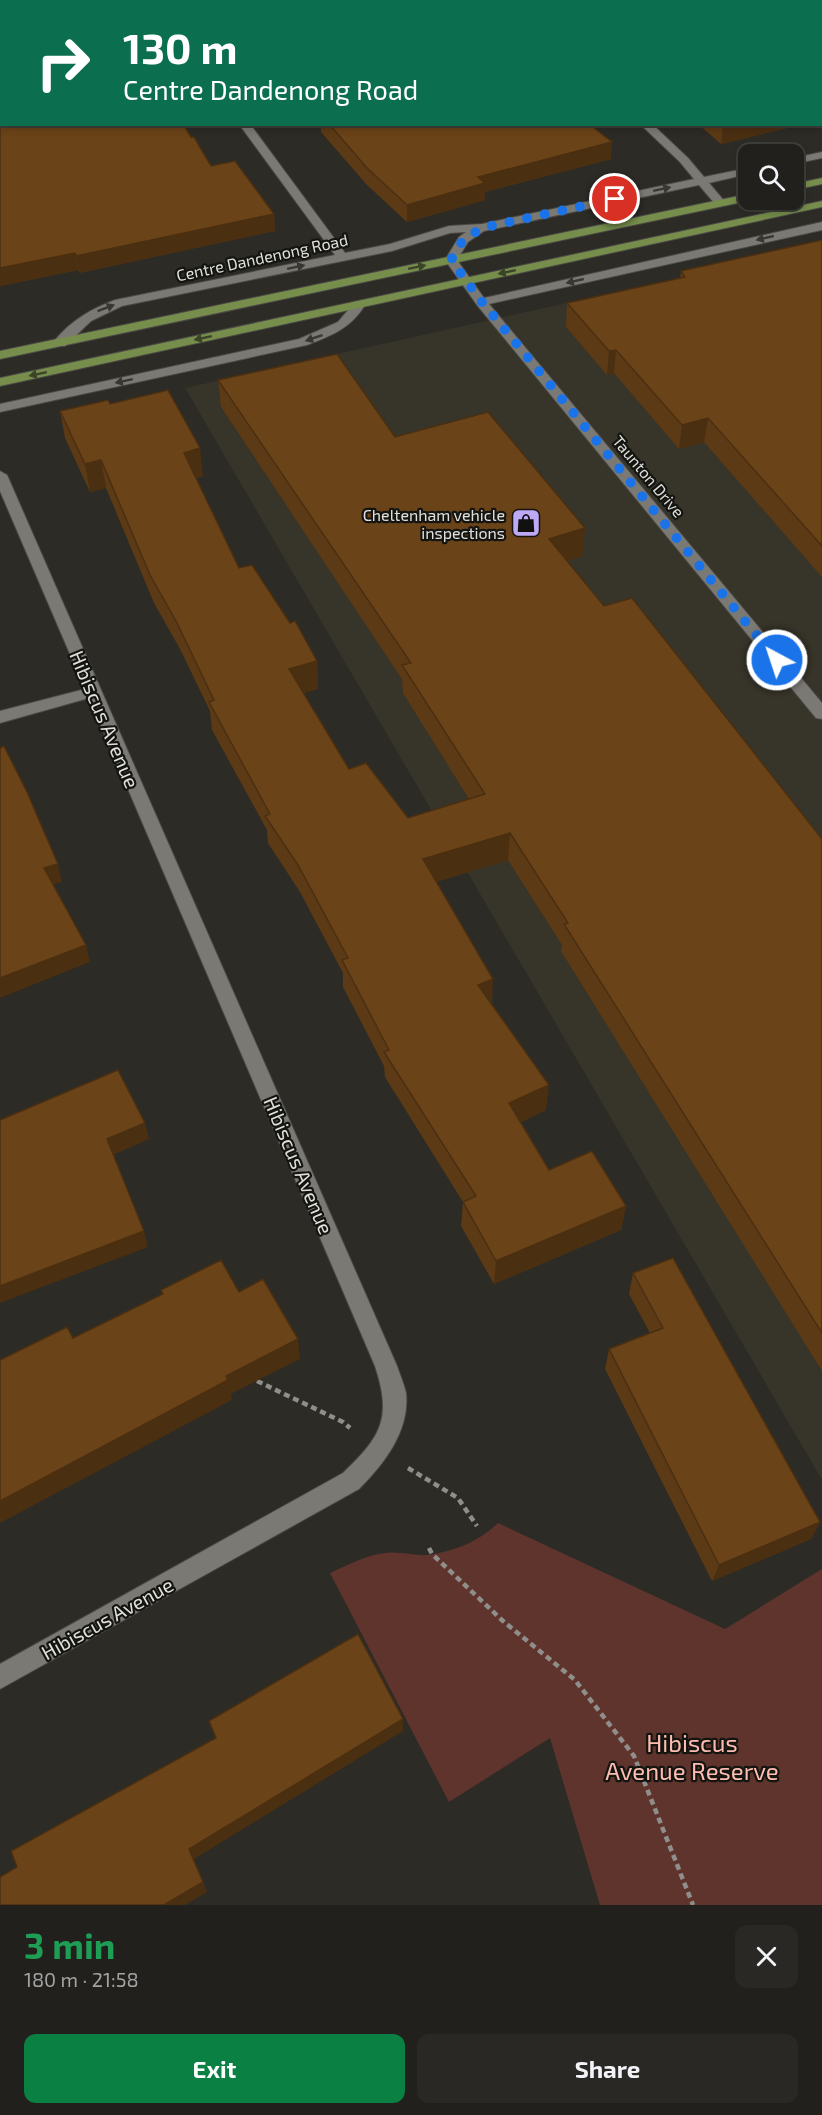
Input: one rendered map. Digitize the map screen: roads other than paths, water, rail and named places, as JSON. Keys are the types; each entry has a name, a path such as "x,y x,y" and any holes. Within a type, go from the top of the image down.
{"main road":[{"path":"804,185 822,181"},
{"path":"0,355 738,199"},
{"path":"0,382 822,204"}],"street":[{"path":"245,126 342,257"},
{"path":"647,126 702,180 720,203"},
{"path":"804,159 822,155"},
{"name":"Centre Dandenong Road","path":"60,343 72,327 85,317 119,303 392,247 449,230 482,228 738,173"},
{"path":"482,302 822,226"},
{"name":"Centre Dandenong Road","path":"451,260 463,240 482,228"},
{"name":"Taunton Drive","path":"451,260 482,302 822,714"},
{"path":"0,408 302,342 342,325 353,316 359,304"},
{"name":"Hibiscus Avenue","path":"0,475 386,1366 395,1396 395,1411 385,1439 368,1466 351,1481 0,1677"},
{"path":"0,717 93,692"}],"place":[{"name":"Cheltenham vehicle inspections","path":"526,523"}],"park label":[{"name":"Hibiscus Avenue Reserve","path":"692,1756"}]}
